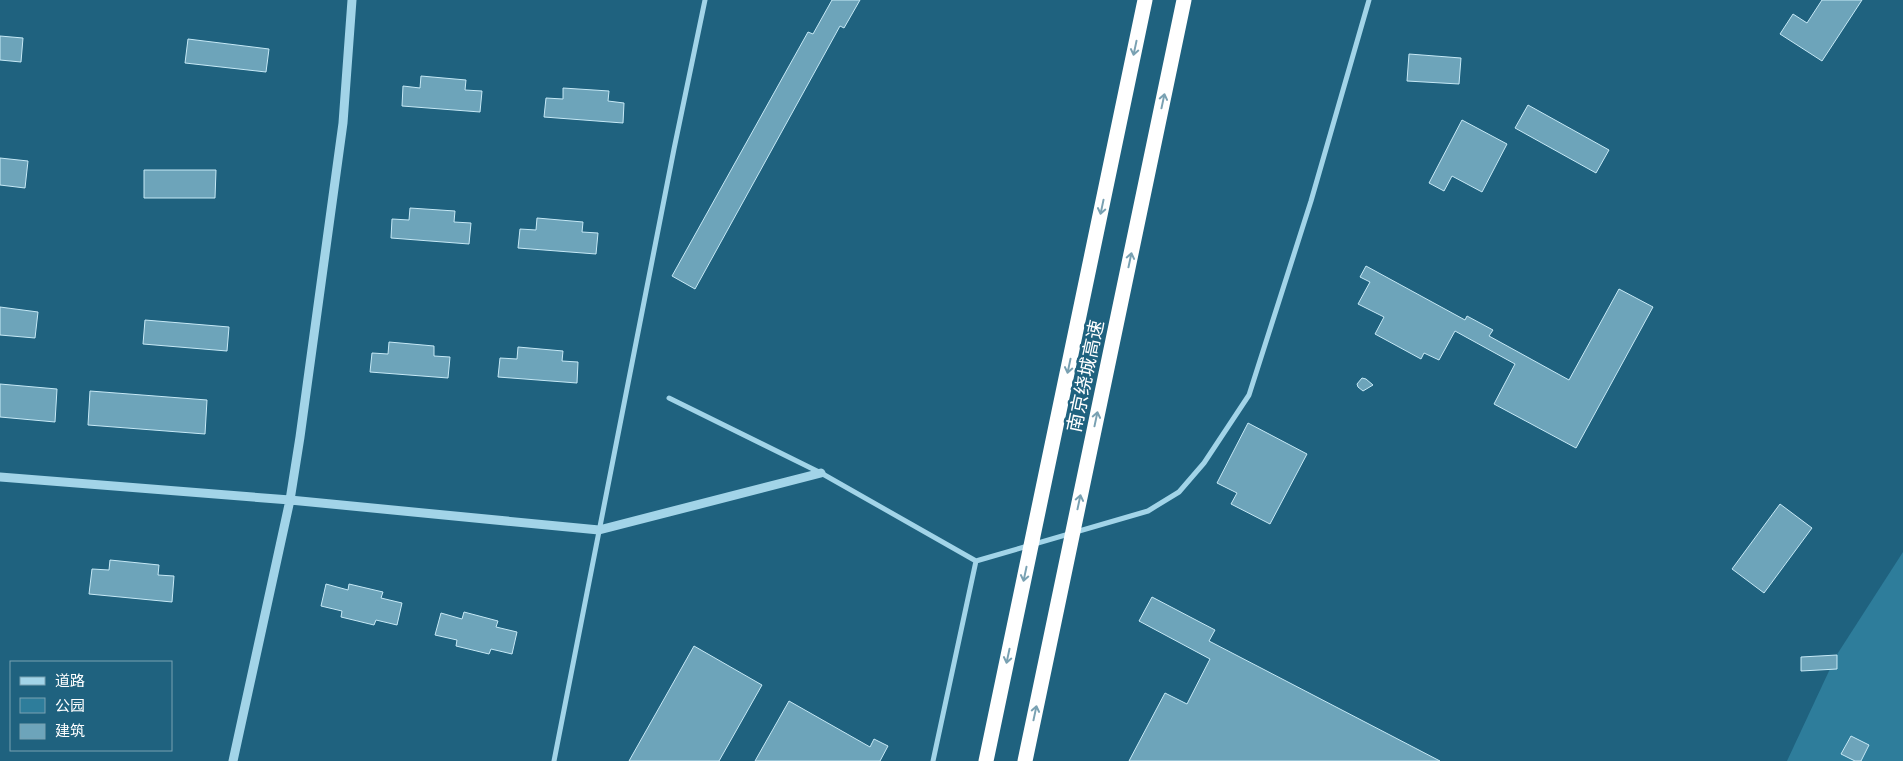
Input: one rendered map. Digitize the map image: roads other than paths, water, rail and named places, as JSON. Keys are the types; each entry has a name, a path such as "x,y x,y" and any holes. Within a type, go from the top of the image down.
{"highway":[{"name":"南京绕城高速","path":"986,761 1145,0"},
{"name":"南京绕城高速","path":"1025,761 1184,0"}],"street":[{"path":"233,761 290,500 300,437 343,124 352,0"},
{"path":"554,761 705,0"},
{"path":"669,398 821,472 976,561 1148,511 1179,492 1204,463 1249,395 1311,201 1369,0"},
{"path":"0,476 290,500 599,530 821,472"},
{"path":"933,761 976,561"}]}
